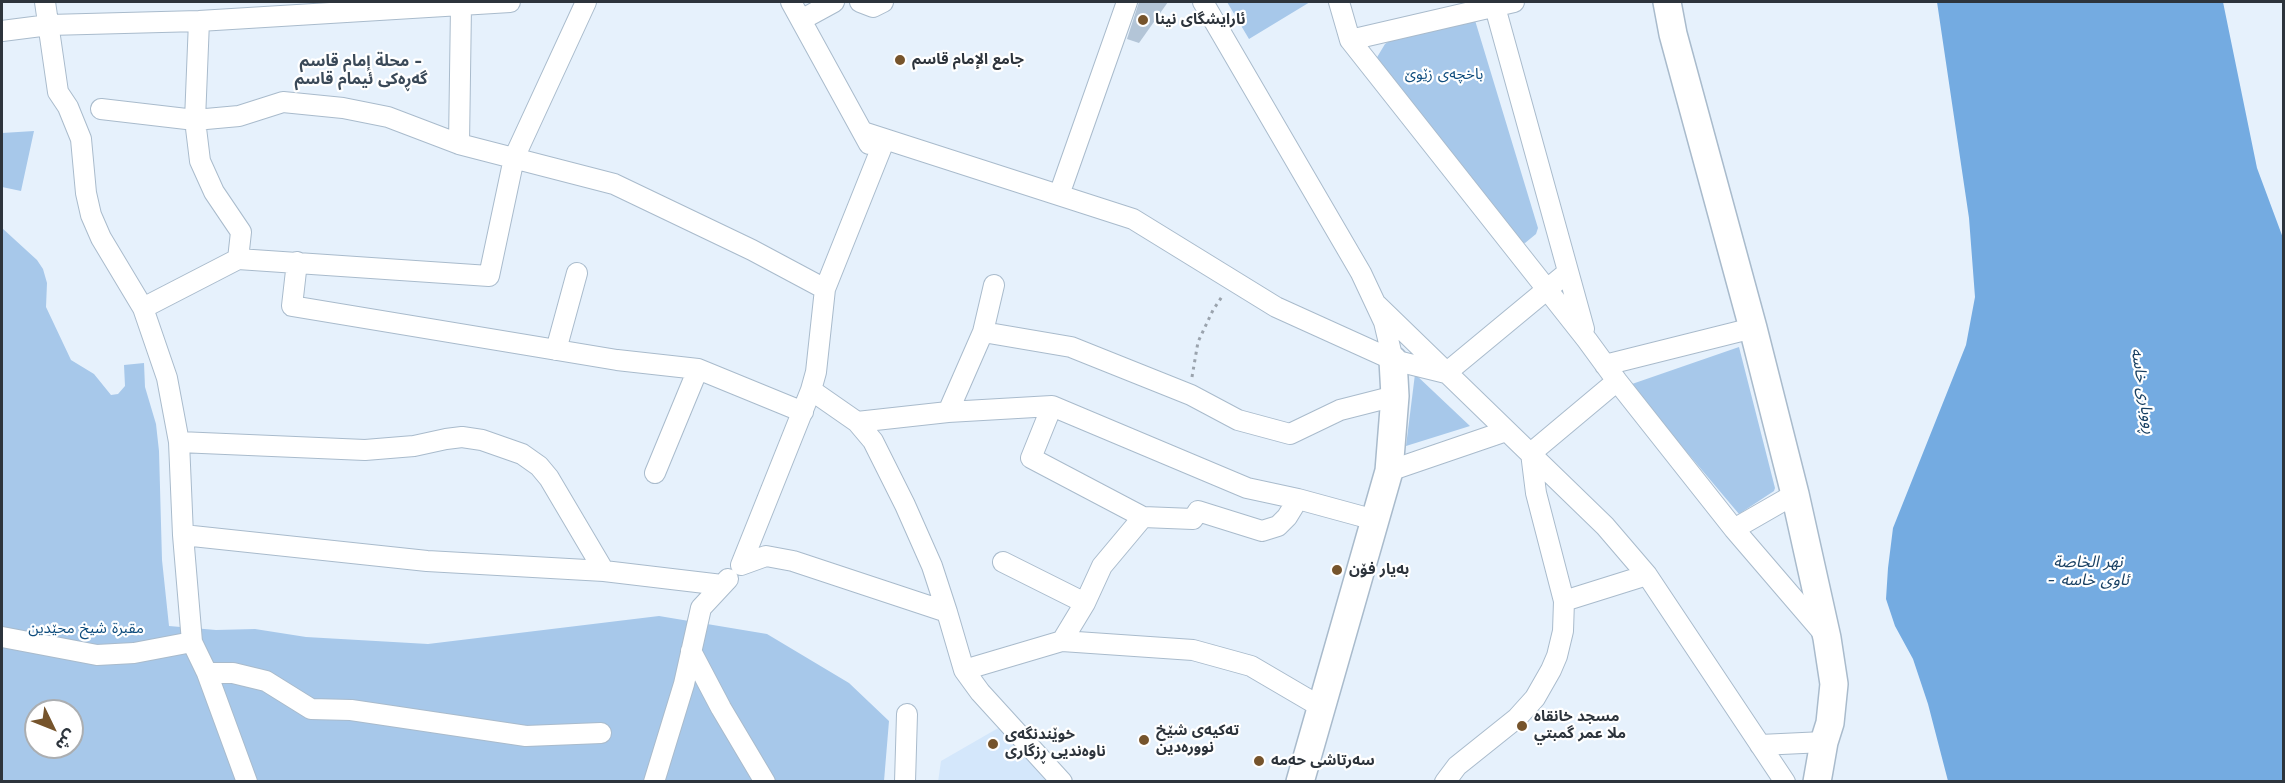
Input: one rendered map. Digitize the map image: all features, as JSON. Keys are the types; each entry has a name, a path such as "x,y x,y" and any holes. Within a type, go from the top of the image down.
{"street":[{"path":"45,2 58,92 68,107 81,139 86,193 91,215 101,238 143,308 167,378 179,442 183,535 192,642 207,673 247,782"},
{"path":"2,31 49,26 199,21 510,2"},
{"path":"143,308 238,259 489,276 514,158 586,2"},
{"path":"791,2 878,159"},
{"path":"801,20 834,2"},
{"path":"860,2 873,7 884,2"},
{"path":"1059,195 1127,2"},
{"path":"1203,2 1340,235 1377,305 1389,338 1393,360 1395,396 1389,471 1300,782"},
{"path":"1339,2 1350,40 1547,288 1734,530 1827,638"},
{"path":"1350,40 1514,2"},
{"path":"1667,2 1673,34 1753,328 1795,494 1827,638 1834,684 1830,723 1817,782"},
{"path":"459,144 461,6"},
{"path":"1495,8 1587,340"},
{"path":"199,21 195,120 200,161 213,192 241,231 238,259"},
{"path":"102,108 195,120 239,116 283,102 343,108 388,117 459,144 614,184 752,250 825,289"},
{"path":"863,132 1133,219 1276,307 1393,360 1446,373"},
{"path":"654,782 684,684 701,608 741,565 811,390 816,372 825,289 885,139"},
{"path":"297,262 291,306 617,360 698,369 803,412"},
{"path":"1446,373 1568,272"},
{"path":"556,350 577,273"},
{"path":"948,412 983,332 994,285"},
{"path":"1377,305 1605,526 1647,575 1785,782"},
{"path":"1605,365 1753,328"},
{"path":"983,332 1071,347 1191,395 1238,420 1290,434 1340,410 1395,396"},
{"path":"656,473 698,369"},
{"path":"1531,453 1617,381"},
{"path":"811,390 857,422 873,441 932,566 964,670 980,692 1062,782"},
{"path":"857,422 948,412 1052,406 1247,488 1375,520"},
{"path":"1052,406 1031,458 1143,517 1194,519 1198,511 1262,531 1278,526 1287,518 1298,499"},
{"path":"1389,471 1506,431"},
{"path":"179,442 366,450 397,449 462,437 504,446 522,454 539,466 549,478 604,571"},
{"path":"1445,782 1457,766 1517,718 1535,698 1545,683 1557,656 1563,631 1564,601 1536,493 1531,453"},
{"path":"1734,530 1795,494"},
{"path":"1062,641 1085,603 1102,566 1143,517"},
{"path":"183,535 427,561 604,571 722,585"},
{"path":"741,565 766,556 793,561 947,612"},
{"path":"1003,562 1085,603"},
{"path":"1564,601 1647,575"},
{"path":"2,637 97,655 134,653 192,642"},
{"path":"964,670 1062,641 1192,650 1251,666 1321,707"},
{"path":"691,651 721,708 765,782"},
{"path":"207,673 233,673 266,681 311,709 351,710 526,736 601,733"},
{"path":"905,782 907,714"},
{"path":"1760,745 1824,742"}],"path":[{"path":"1191,395 1198,342 1213,310 1234,282"}],"shaded area":[{"name":"خوێندنگەی ناوەندیی ڕزگاری","path":"1000,727 1050,782 938,782 941,761"}],"green space":[{"path":"1227,2 1310,2 1249,39"},
{"name":"باخچەی زێوێ","path":"1474,17 1538,228 1536,234 1525,243 1517,242 1376,59 1385,44 1391,40"},
{"path":"34,131 21,191 2,187 2,133"},
{"name":"مقبرة شيخ محێدین","path":"2,228 37,260 43,269 47,283 46,307 71,360 94,374 111,395 118,394 125,386 124,365 144,363 145,387 156,424 159,451 162,560 169,626 216,630 255,629 306,637 428,644 659,616 767,634 849,683 889,721 884,781 2,781"},
{"path":"1739,347 1775,488 1774,491 1739,514 1631,386"},
{"path":"1415,374 1470,426 1406,446"}],"water":[{"name":"نهر الخاصة - ئاوی خاسە","path":"1937,2 2223,2 2257,168 2283,238 2283,781 1948,781 1928,704 1913,659 1895,626 1886,599 1893,528 1966,345 1975,297 1969,218"}],"building":[{"name":"ئارایشگای نینا","path":"1139,2 1168,2 1139,43 1127,39"}],"place":[{"name":"ئارایشگای نینا","path":"1143,20"},
{"name":"جامع الإمام قاسم","path":"900,60"},
{"name":"بەیار فۆن","path":"1337,570"},
{"name":"مسجد خانقاه ملا عمر گمبتي","path":"1522,726"},
{"name":"تەکیەی شێخ نوورەدین","path":"1144,740"},
{"name":"خوێندنگەی ناوەندیی ڕزگاری","path":"993,744"},
{"name":"سەرتاشی حەمە","path":"1259,761"}],"district":[{"name":"محلة إمام قاسم - گەڕەکی ئیمام قاسم","path":"361,70"}],"water label":[{"name":"ڕووباری خاسە","path":"2143,391"}]}
